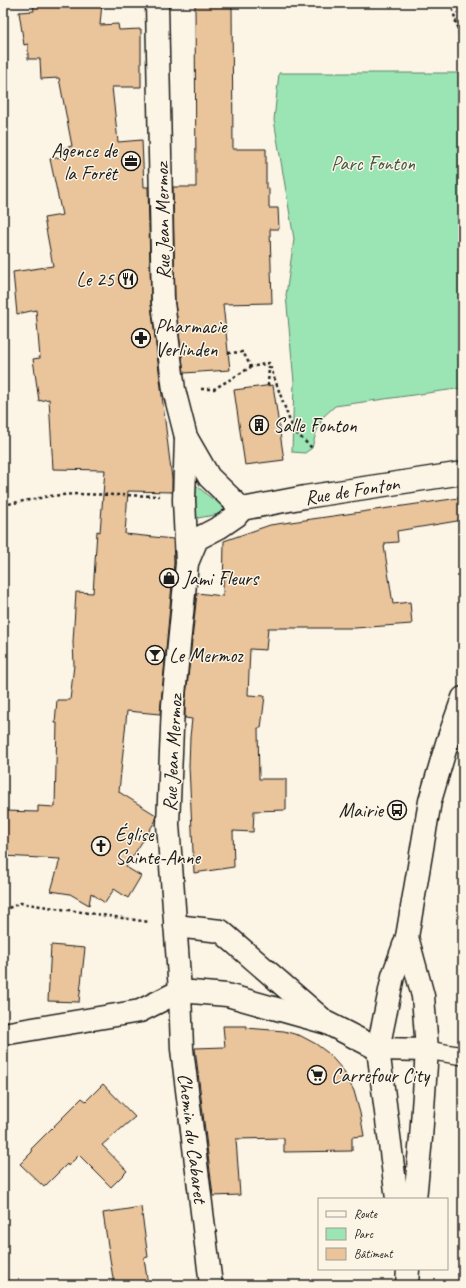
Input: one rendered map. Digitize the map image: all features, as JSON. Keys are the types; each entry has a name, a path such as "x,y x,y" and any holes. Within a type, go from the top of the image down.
{"street":[{"name":"Rue Jean Mermoz","path":"157,3 163,303 174,390 186,438 184,500 187,563 173,705 168,824 180,991"},
{"name":"Rue Jean Mermoz","path":"186,438 209,477 242,509 236,516 220,527 197,539 187,563"},
{"name":"Rue de Fonton","path":"242,509 306,497 463,473"},
{"path":"397,1198 378,1049 393,976 407,937 430,801 447,743 463,698"},
{"path":"175,926 221,931 327,1023"},
{"path":"407,937 423,996 427,1050 415,1198"},
{"path":"3,1034 140,1010 180,991 227,995 327,1023 378,1049 427,1050"},
{"name":"Chemin du Cabaret","path":"180,991 182,1048 211,1285"}],"lane":[{"path":"427,1050 463,1056"}],"path":[{"path":"451,3 463,49"},
{"path":"228,353 243,352 251,367"},
{"path":"174,390 214,389 251,367 269,363"},
{"path":"268,386 269,363"},
{"path":"269,363 293,430 312,448"},
{"path":"3,505 50,496 76,494 158,495 184,500"},
{"path":"3,910 21,903 175,926"}],"green space":[{"name":"Parc Fonton","path":"279,73 463,73 463,388 335,406 323,417 316,433 312,448 305,453 292,452 294,382 286,295 294,239 274,120"},
{"path":"190,486 197,486 211,498 228,504 226,513 198,518 190,512"}],"building":[{"path":"33,3 102,3 100,25 118,24 119,30 141,29 141,87 112,87 118,142 142,140 144,187 148,187 151,304 172,479 172,492 128,491 125,534 173,539 174,563 160,714 127,711 119,792 156,815 156,820 126,867 141,876 128,898 114,889 105,903 91,893 89,905 70,894 51,891 60,859 3,856 3,811 38,812 38,806 55,807 57,723 55,723 57,700 70,700 74,665 73,642 76,592 93,593 97,531 100,532 105,470 53,469 49,399 39,401 33,359 40,358 36,310 17,314 13,272 53,266 44,218 62,215 50,159 61,157 60,149 72,146 59,78 41,79 40,59 28,59 28,44 24,45 19,12 34,11"},
{"path":"195,3 232,3 233,149 266,149 266,188 269,188 269,208 278,208 279,229 270,229 272,303 223,304 230,370 184,373 175,302 173,187 196,187"},
{"name":"Salle Fonton","path":"273,385 284,460 245,465 234,390"},
{"path":"459,498 463,520 397,531 398,542 385,543 384,546 393,604 410,602 412,624 355,628 268,628 266,650 250,649 248,695 265,696 261,728 258,728 259,779 286,779 286,810 254,811 253,832 233,831 234,867 194,873 189,766 192,719 185,718 185,706 197,593 223,596 224,541 270,525"},
{"path":"51,945 85,948 79,1002 48,1001"},
{"path":"223,1026 246,1026 246,1028 284,1031 301,1036 316,1044 328,1053 343,1070 354,1091 360,1113 364,1136 352,1137 352,1151 284,1152 284,1138 236,1139 240,1195 213,1196 195,1048 225,1047"},
{"path":"103,1084 135,1117 102,1145 127,1171 111,1187 79,1155 68,1166 67,1164 44,1187 20,1164 32,1152 31,1149 82,1098 86,1101"},
{"path":"141,1207 148,1257 144,1258 148,1285 114,1285 103,1213"}],"waterway":[{"path":"462,3 463,8"}],"place":[{"name":"Agence de la Forêt","path":"131,161"},
{"name":"Le 25","path":"128,279"},
{"name":"Pharmacie Verlinden","path":"141,338"},
{"name":"Salle Fonton","path":"259,425"},
{"name":"Jami Fleurs","path":"169,578"},
{"name":"Le Mermoz","path":"155,655"},
{"name":"Mairie","path":"397,810"},
{"name":"Église Sainte-Anne","path":"101,846"},
{"name":"Carrefour City","path":"317,1075"}]}
